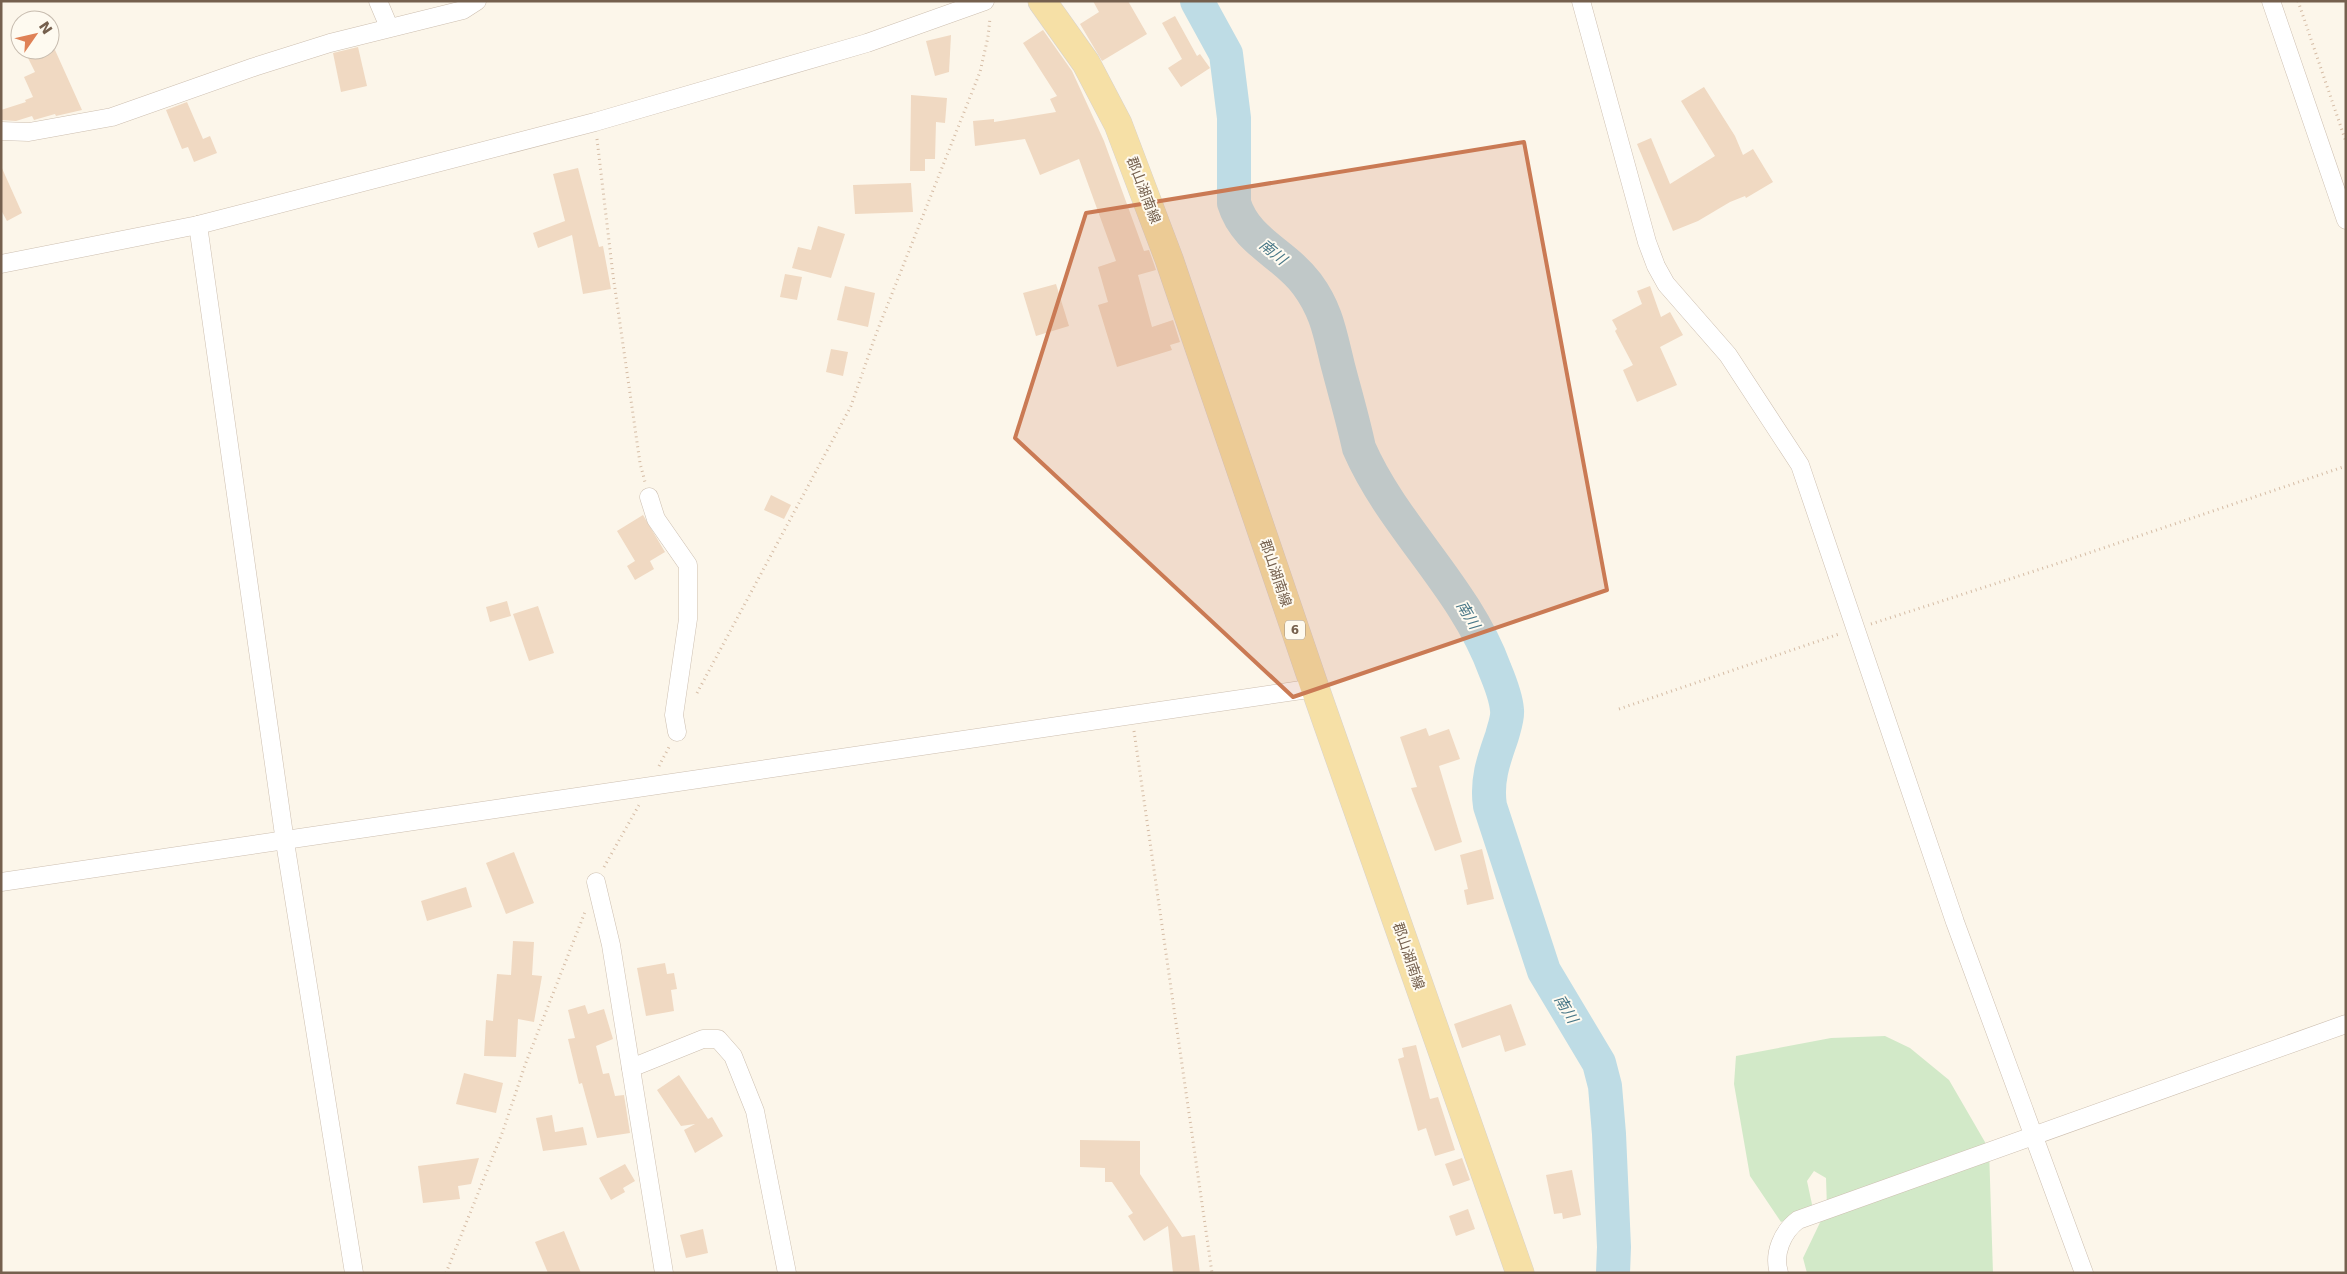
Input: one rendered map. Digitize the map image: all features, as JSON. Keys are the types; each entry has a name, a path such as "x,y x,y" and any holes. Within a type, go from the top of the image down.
{"main road":[{"name":"郡山湖南線","path":"1042,1 1086,63 1118,124 1169,258 1315,688 1520,1273"}],"street":[{"path":"378,1 389,27"},
{"path":"1,131 29,132 112,117 254,67 389,27 463,10 477,1"},
{"path":"1581,1 1647,242 1656,266 1666,284 1728,355 1800,465 1955,922 2035,1134 2084,1273"},
{"path":"2271,1 2346,220"},
{"path":"1,264 198,225 595,122 988,6"},
{"path":"198,225 285,842 354,1273"},
{"path":"649,497 656,519 688,565 688,619 674,716 677,732"},
{"path":"1,882 285,842 1315,688"},
{"path":"596,882 611,944 664,1273"},
{"path":"1780,1273 1777,1256 1781,1243 1792,1225 1798,1220 2346,1024"},
{"path":"631,1068 703,1039 718,1039 733,1056 755,1111 788,1273"}],"path":[{"path":"2298,1 2346,142"},
{"path":"692,701 851,406 876,334 980,72 988,38 988,6"},
{"path":"595,122 640,463 649,497"},
{"path":"1619,708 2346,466"},
{"path":"1132,716 1212,1273"},
{"path":"446,1273 503,1131 525,1065 596,882 677,732"}],"highlighted area":[{"path":"1524,142 1607,590 1293,697 1015,438 1086,213"}],"green space":[{"path":"1885,1036 1910,1048 1949,1080 1989,1149 1993,1273 1807,1273 1803,1258 1827,1208 1826,1178 1814,1171 1807,1181 1813,1209 1781,1222 1750,1176 1734,1084 1736,1056 1831,1038"}],"building":[{"path":"1093,1 1128,1 1147,34 1102,61 1080,24 1099,12"},
{"path":"1175,16 1197,56 1200,54 1210,68 1181,87 1168,68 1182,59 1162,23"},
{"path":"1043,30 1072,71 1104,141 1144,251 1149,250 1156,270 1138,275 1152,327 1173,320 1180,342 1170,345 1172,350 1117,367 1098,305 1108,302 1098,267 1116,261 1079,159 1040,175 1025,139 975,146 973,121 994,119 994,122 1056,112 1050,99 1057,96 1023,43"},
{"path":"951,35 949,72 935,76 926,41"},
{"path":"358,47 367,86 341,92 333,53"},
{"path":"29,60 60,60 82,110 56,116 55,114 34,120 32,116 16,121 1,120 1,110 26,102 25,100 33,97 24,77 35,72"},
{"path":"1704,87 1735,136 1743,155 1753,149 1773,182 1746,198 1745,196 1730,202 1698,221 1673,231 1637,144 1651,138 1670,184 1715,156 1681,101"},
{"path":"911,95 947,98 945,123 936,122 935,159 925,159 925,171 910,171"},
{"path":"187,102 203,139 210,136 217,153 194,162 188,147 182,149 166,110"},
{"path":"1,166 22,213 7,221 1,210"},
{"path":"578,168 599,247 603,246 611,289 583,294 572,235 538,248 533,233 565,221 553,174"},
{"path":"911,183 913,212 855,214 853,185"},
{"path":"818,226 845,234 831,278 792,268 798,247 811,250"},
{"path":"785,274 802,277 797,300 780,297"},
{"path":"1056,284 1069,326 1036,336 1023,293"},
{"path":"845,286 875,293 868,327 837,320"},
{"path":"1650,286 1661,317 1670,312 1683,335 1660,347 1677,385 1637,402 1623,370 1633,365 1615,331 1617,329 1612,320 1642,304 1637,291"},
{"path":"831,349 848,352 843,376 826,372"},
{"path":"771,495 791,505 784,519 764,510"},
{"path":"643,515 665,552 650,561 654,569 635,580 627,566 635,561 617,531"},
{"path":"507,601 511,616 490,622 486,607"},
{"path":"538,606 554,653 529,661 513,614"},
{"path":"1426,728 1429,736 1449,729 1460,759 1439,766 1462,842 1435,851 1411,788 1417,787 1400,737"},
{"path":"1482,849 1494,899 1467,905 1464,890 1468,889 1460,855"},
{"path":"514,852 534,903 506,914 486,863"},
{"path":"466,887 472,907 427,921 421,901"},
{"path":"513,941 534,942 532,975 542,976 534,1022 518,1019 516,1057 484,1056 486,1020 493,1021 497,974 511,975"},
{"path":"665,963 667,974 674,973 677,989 671,990 674,1011 646,1016 637,968"},
{"path":"1511,1004 1526,1045 1505,1052 1500,1035 1462,1048 1454,1024"},
{"path":"585,1005 588,1014 604,1009 613,1039 596,1046 603,1074 609,1073 615,1096 624,1095 630,1133 597,1138 582,1083 579,1084 568,1039 575,1038 568,1010"},
{"path":"1416,1045 1430,1099 1438,1097 1455,1150 1435,1156 1426,1128 1418,1131 1398,1059 1404,1057 1402,1048"},
{"path":"464,1073 503,1083 496,1113 456,1104"},
{"path":"679,1075 708,1119 712,1117 723,1136 695,1153 684,1130 695,1124 681,1126 657,1090"},
{"path":"552,1115 555,1132 583,1127 587,1145 543,1151 536,1118"},
{"path":"1080,1140 1140,1141 1140,1174 1182,1237 1195,1235 1200,1273 1173,1273 1168,1226 1144,1241 1128,1216 1133,1213 1112,1182 1105,1182 1105,1168 1080,1167"},
{"path":"479,1158 471,1184 458,1186 460,1199 423,1203 418,1166"},
{"path":"1462,1158 1470,1180 1453,1186 1445,1164"},
{"path":"625,1164 635,1181 623,1188 625,1192 611,1200 599,1178"},
{"path":"1572,1170 1581,1215 1563,1219 1562,1213 1554,1214 1546,1175"},
{"path":"1468,1209 1475,1229 1456,1236 1449,1216"},
{"path":"703,1229 708,1253 686,1258 680,1235"},
{"path":"564,1231 581,1273 548,1273 535,1242"}],"waterway":[{"name":"南川","path":"1197,1 1226,54 1234,118 1234,203 1247,228 1256,238 1298,273 1314,294 1330,333 1359,448 1391,505 1466,612 1482,640 1502,690 1507,716 1492,770 1489,787 1490,806 1544,971 1599,1063 1605,1086 1609,1134 1614,1247 1613,1273"}]}
